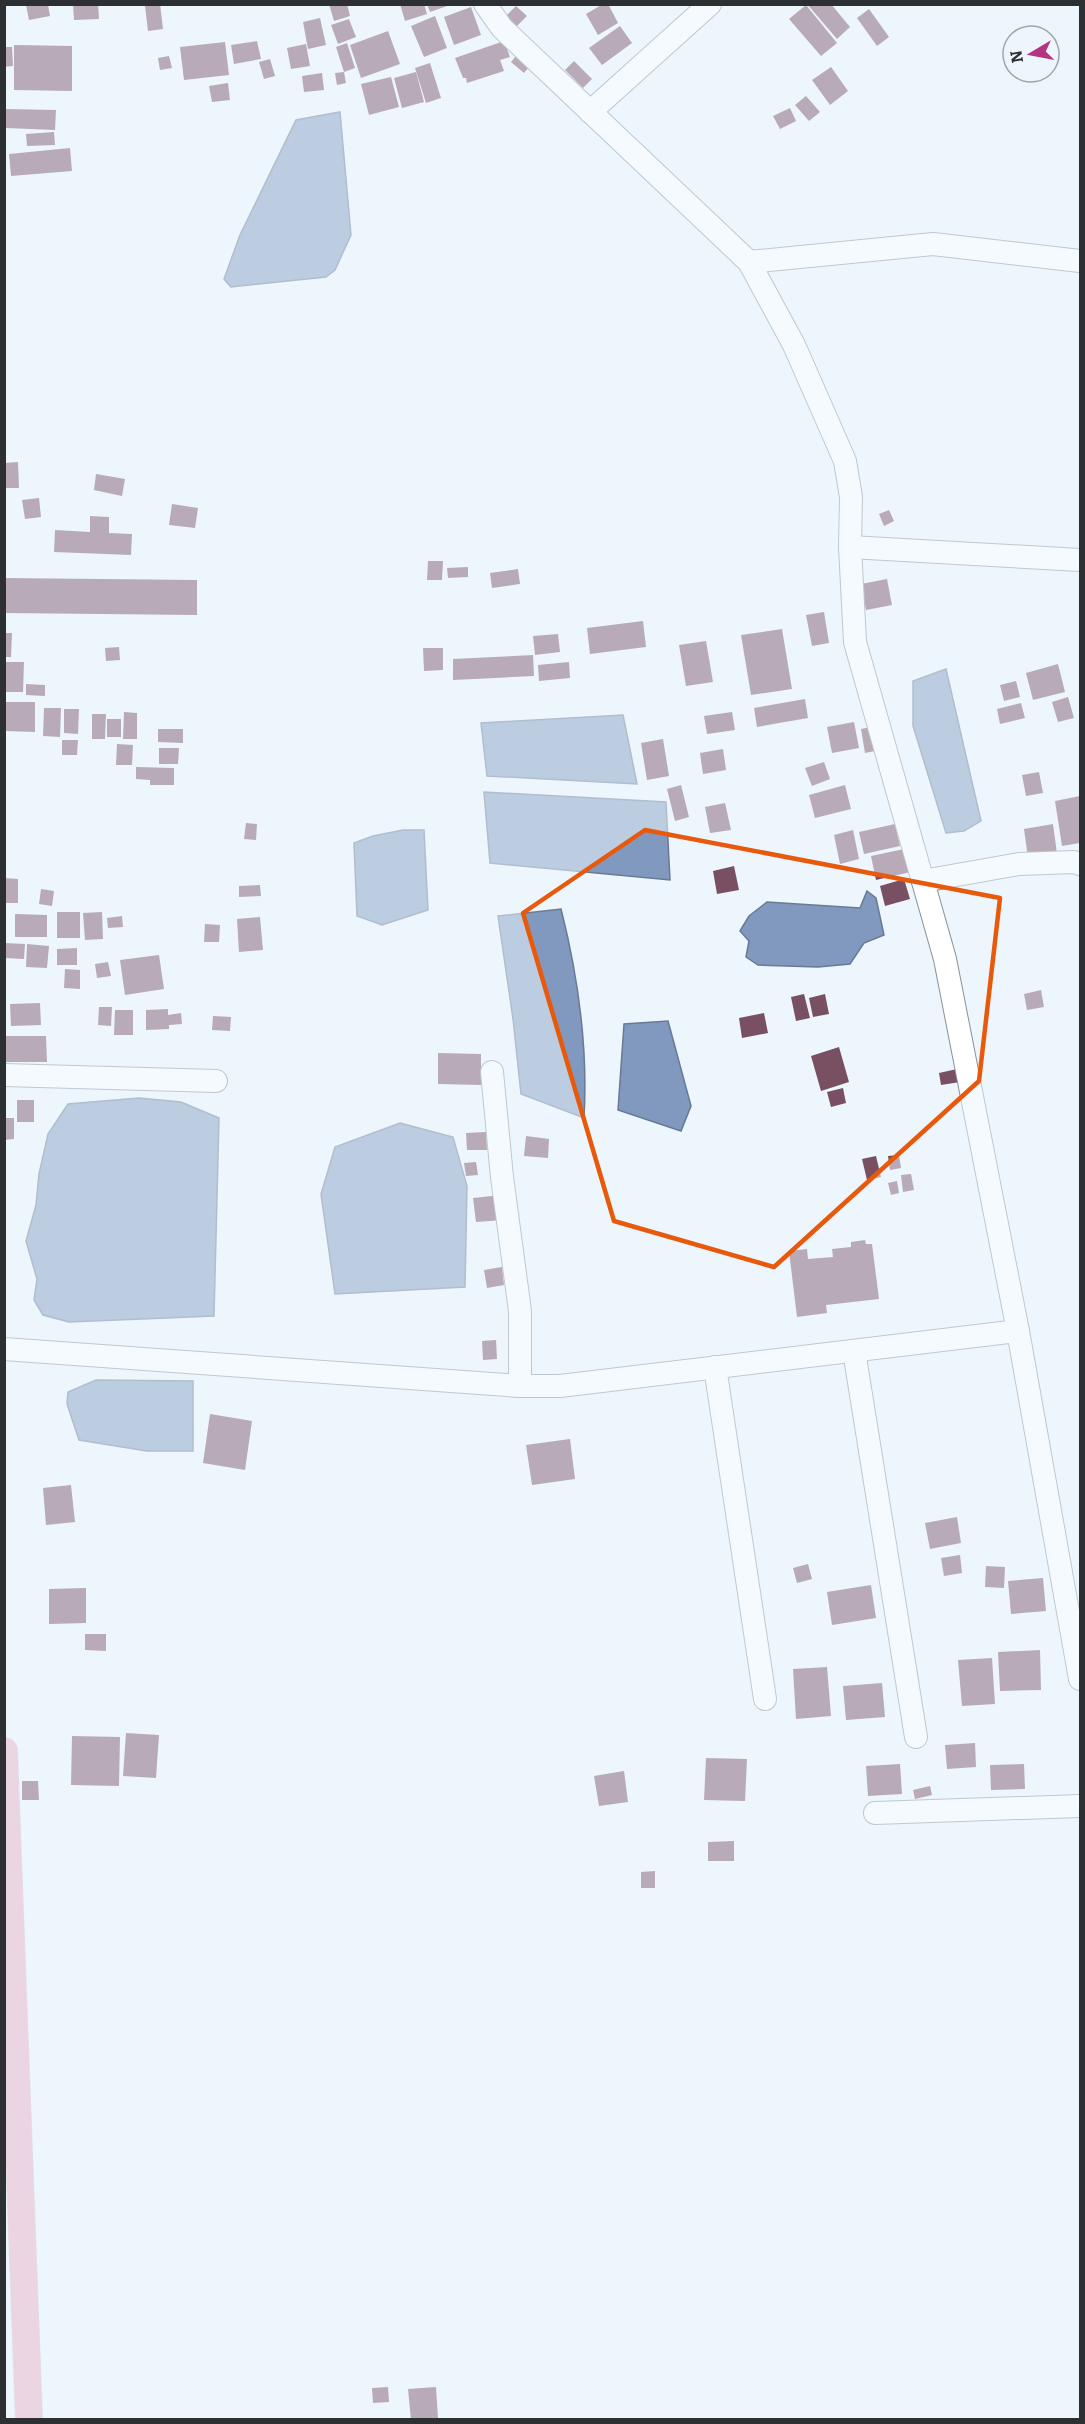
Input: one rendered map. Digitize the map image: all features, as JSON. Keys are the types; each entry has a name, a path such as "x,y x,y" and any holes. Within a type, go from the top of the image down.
{"main road":[{"path":"4,1751 29,2420"}],"street":[{"path":"485,4 502,28 749,262 794,345 845,461 851,497 850,547 855,642 945,959 1018,1331 1080,1679"},
{"path":"590,112 710,4"},
{"path":"749,262 933,244 1080,261"},
{"path":"850,547 1080,560"},
{"path":"923,881 1019,864 1074,862 1080,864"},
{"path":"492,1072 502,1177 520,1311 520,1386"},
{"path":"4,1075 216,1081"},
{"path":"4,1349 520,1386 560,1386 1018,1331"},
{"path":"854,1351 916,1737"},
{"path":"715,1367 765,1699"},
{"path":"875,1813 1080,1806"}],"highlighted area":[{"path":"645,830 1000,898 979,1081 774,1267 614,1221 523,913"}],"water":[{"path":"340,112 351,235 335,270 326,277 231,287 224,279 240,235 296,120"},
{"path":"946,669 981,821 964,831 946,833 913,726 913,681"},
{"path":"623,715 637,784 487,776 481,723"},
{"path":"484,792 666,802 670,880 490,863"},
{"path":"403,830 424,830 428,910 382,925 357,916 354,843 373,836"},
{"path":"867,891 876,898 884,935 864,943 850,964 818,967 758,965 746,957 749,941 740,931 749,916 767,902 860,908"},
{"path":"561,909 577,986 583,1039 584,1118 521,1094 498,916"},
{"path":"668,1021 691,1106 681,1131 618,1110 624,1024"},
{"path":"139,1098 181,1102 219,1118 214,1316 69,1322 43,1315 34,1300 37,1279 26,1241 36,1205 39,1174 48,1134 68,1104"},
{"path":"400,1123 453,1137 467,1186 465,1287 335,1294 321,1194 335,1147"},
{"path":"96,1380 193,1381 193,1451 147,1451 79,1440 67,1404 68,1392"}],"building":[{"path":"73,4 98,4 99,19 74,20"},
{"path":"160,4 163,29 148,31 145,6"},
{"path":"329,4 347,4 350,16 334,21"},
{"path":"400,4 424,4 427,14 405,21"},
{"path":"427,4 450,4 450,5 430,12"},
{"path":"603,4 608,4 618,23 598,35 586,14"},
{"path":"807,4 831,4 850,27 837,39"},
{"path":"26,5 48,5 50,16 29,20"},
{"path":"806,5 837,43 821,56 789,19"},
{"path":"516,6 527,16 516,27 505,17"},
{"path":"471,7 481,35 454,45 444,17"},
{"path":"869,9 889,37 877,46 857,18"},
{"path":"435,16 447,48 424,57 411,26"},
{"path":"320,18 326,45 308,49 303,22"},
{"path":"349,19 356,37 338,44 331,25"},
{"path":"620,26 632,43 602,65 589,48"},
{"path":"388,31 400,64 361,78 350,45"},
{"path":"257,41 261,59 234,64 231,45"},
{"path":"504,41 510,57 500,60 504,71 467,83 455,58"},
{"path":"225,42 229,75 184,80 180,47"},
{"path":"347,43 355,68 344,72 336,47"},
{"path":"306,44 310,66 291,69 287,48"},
{"path":"14,45 72,46 72,91 14,90"},
{"path":"4,47 12,47 13,66 4,67"},
{"path":"520,51 533,62 524,73 511,62"},
{"path":"169,56 172,68 160,70 158,58"},
{"path":"270,59 275,76 264,79 259,62"},
{"path":"574,61 592,79 583,88 565,70"},
{"path":"430,63 441,98 426,103 415,68"},
{"path":"831,67 848,91 830,105 812,80"},
{"path":"344,72 346,83 337,85 335,73"},
{"path":"416,72 424,102 402,108 394,78"},
{"path":"322,73 324,90 304,92 302,76"},
{"path":"391,77 399,107 369,115 361,84"},
{"path":"228,83 230,100 212,102 209,86"},
{"path":"806,96 820,112 809,121 795,105"},
{"path":"790,108 796,121 780,129 773,116"},
{"path":"6,109 56,110 55,130 6,128"},
{"path":"54,132 55,145 27,146 26,134"},
{"path":"70,148 72,171 11,176 9,154"},
{"path":"18,462 19,488 4,488 4,463"},
{"path":"96,474 125,479 122,496 94,490"},
{"path":"39,498 41,517 25,519 22,500"},
{"path":"172,504 198,508 195,528 169,525"},
{"path":"889,510 894,521 884,526 879,514"},
{"path":"90,516 109,517 109,533 132,534 131,555 54,552 55,530 90,532"},
{"path":"428,561 443,561 442,580 427,580"},
{"path":"468,567 468,577 448,578 447,568"},
{"path":"518,569 520,584 492,588 490,573"},
{"path":"4,578 197,580 197,615 4,613"},
{"path":"887,579 892,605 866,610 861,584"},
{"path":"824,612 829,643 812,646 806,615"},
{"path":"643,621 646,647 590,654 587,628"},
{"path":"782,629 792,689 751,695 741,635"},
{"path":"4,633 12,633 11,657 4,657"},
{"path":"558,634 560,652 535,655 533,636"},
{"path":"706,641 713,682 686,686 679,645"},
{"path":"119,647 120,660 106,661 105,648"},
{"path":"423,648 443,648 443,670 424,671"},
{"path":"533,655 534,676 453,680 453,659"},
{"path":"4,662 24,662 23,692 4,692"},
{"path":"569,662 570,678 539,681 538,665"},
{"path":"1058,664 1065,692 1033,700 1026,673"},
{"path":"1016,681 1020,697 1004,701 1000,685"},
{"path":"26,684 45,685 45,696 26,695"},
{"path":"1068,697 1074,718 1058,722 1052,702"},
{"path":"805,699 808,718 757,727 754,708"},
{"path":"4,702 35,702 35,732 4,731"},
{"path":"1021,703 1025,718 1000,724 997,709"},
{"path":"44,708 61,708 60,737 43,736"},
{"path":"64,709 79,709 78,734 64,733"},
{"path":"124,712 137,713 137,739 123,739"},
{"path":"732,712 735,730 707,734 704,716"},
{"path":"92,714 106,714 105,739 92,739"},
{"path":"107,719 121,719 121,737 107,737"},
{"path":"854,722 859,748 832,753 827,727"},
{"path":"876,726 880,750 865,753 861,729"},
{"path":"158,729 183,729 183,743 158,742"},
{"path":"663,739 669,776 647,780 641,743"},
{"path":"62,740 78,740 77,755 62,755"},
{"path":"117,744 133,745 132,765 116,765"},
{"path":"159,748 179,748 178,764 159,764"},
{"path":"723,749 726,770 703,774 700,753"},
{"path":"824,762 830,779 812,786 805,768"},
{"path":"136,767 174,768 174,785 150,785 150,780 136,779"},
{"path":"1039,772 1043,793 1026,796 1022,775"},
{"path":"681,785 689,817 675,821 667,789"},
{"path":"845,785 851,809 815,818 809,795"},
{"path":"1080,796 1080,843 1062,846 1055,801"},
{"path":"725,803 731,830 710,833 705,807"},
{"path":"246,823 257,824 256,840 244,839"},
{"path":"895,824 900,846 864,854 859,832"},
{"path":"1053,824 1057,854 1028,858 1024,829"},
{"path":"853,830 859,859 840,864 834,835"},
{"path":"909,848 915,871 876,880 871,856"},
{"path":"734,866 739,890 717,894 713,871"},
{"path":"4,878 18,879 18,903 4,903"},
{"path":"904,879 910,899 885,906 880,886"},
{"path":"260,885 261,896 239,897 239,886"},
{"path":"41,889 54,891 52,906 39,904"},
{"path":"57,912 80,912 80,938 57,938"},
{"path":"102,912 103,939 85,940 83,913"},
{"path":"15,914 47,915 47,937 15,937"},
{"path":"122,916 123,927 108,928 107,918"},
{"path":"260,917 263,950 239,952 237,919"},
{"path":"205,924 220,925 219,942 204,942"},
{"path":"4,943 25,944 24,959 4,958"},
{"path":"27,944 49,946 47,968 26,967"},
{"path":"77,948 77,965 57,965 57,949"},
{"path":"159,955 164,989 125,995 120,960"},
{"path":"108,962 111,976 97,978 95,964"},
{"path":"65,969 80,970 80,989 64,988"},
{"path":"1041,990 1044,1007 1027,1010 1024,994"},
{"path":"804,994 810,1018 796,1021 791,997"},
{"path":"825,994 829,1014 813,1017 809,998"},
{"path":"40,1003 41,1025 11,1026 10,1004"},
{"path":"99,1007 112,1007 111,1026 98,1025"},
{"path":"168,1009 168,1015 181,1013 182,1024 169,1025 169,1029 146,1030 146,1010"},
{"path":"115,1010 133,1010 133,1035 114,1035"},
{"path":"764,1013 768,1033 742,1038 739,1018"},
{"path":"213,1016 231,1017 230,1031 212,1030"},
{"path":"4,1036 46,1036 47,1062 4,1062"},
{"path":"839,1047 849,1082 821,1091 811,1056"},
{"path":"438,1053 481,1054 481,1085 438,1084"},
{"path":"957,1069 960,1082 941,1085 939,1073"},
{"path":"843,1088 846,1103 831,1107 827,1092"},
{"path":"17,1100 34,1100 34,1122 17,1122"},
{"path":"4,1118 14,1118 14,1139 4,1140"},
{"path":"486,1132 487,1150 467,1150 466,1133"},
{"path":"526,1136 549,1139 548,1158 524,1156"},
{"path":"899,1155 901,1168 890,1170 888,1156"},
{"path":"876,1156 881,1177 867,1180 862,1159"},
{"path":"476,1162 478,1175 466,1176 464,1163"},
{"path":"911,1174 914,1190 903,1192 901,1175"},
{"path":"897,1181 899,1193 891,1195 888,1183"},
{"path":"501,1195 503,1220 476,1222 473,1198"},
{"path":"865,1240 866,1244 872,1244 879,1299 826,1305 827,1313 797,1317 789,1251 807,1249 808,1259 833,1257 832,1249 851,1247 851,1242"},
{"path":"502,1267 504,1285 487,1288 484,1270"},
{"path":"496,1340 497,1359 483,1360 482,1341"},
{"path":"210,1414 252,1421 245,1470 203,1463"},
{"path":"570,1439 575,1479 532,1485 526,1445"},
{"path":"71,1485 75,1522 46,1525 43,1488"},
{"path":"957,1517 961,1543 930,1549 925,1523"},
{"path":"960,1555 962,1573 944,1576 941,1558"},
{"path":"808,1564 812,1579 797,1583 793,1568"},
{"path":"986,1566 1005,1567 1004,1588 985,1587"},
{"path":"1043,1578 1046,1611 1011,1614 1008,1581"},
{"path":"871,1585 876,1618 832,1625 827,1592"},
{"path":"86,1588 86,1623 49,1624 49,1589"},
{"path":"85,1634 106,1634 106,1651 85,1650"},
{"path":"1040,1650 1041,1690 1000,1691 998,1652"},
{"path":"992,1658 995,1704 962,1706 958,1660"},
{"path":"827,1667 831,1716 796,1719 793,1669"},
{"path":"882,1683 885,1717 846,1720 843,1686"},
{"path":"126,1733 159,1735 156,1778 123,1776"},
{"path":"72,1736 120,1737 119,1786 71,1785"},
{"path":"975,1743 976,1767 947,1769 945,1745"},
{"path":"706,1758 747,1759 745,1801 704,1800"},
{"path":"900,1764 902,1794 868,1796 866,1766"},
{"path":"1024,1764 1025,1789 991,1790 990,1765"},
{"path":"624,1771 628,1802 599,1806 594,1776"},
{"path":"22,1781 38,1781 39,1800 22,1800"},
{"path":"930,1786 932,1795 915,1799 913,1790"},
{"path":"734,1841 734,1861 708,1861 708,1842"},
{"path":"655,1871 655,1888 641,1888 641,1872"},
{"path":"388,2387 389,2402 373,2403 372,2388"},
{"path":"436,2387 438,2418 411,2420 408,2389"}]}
